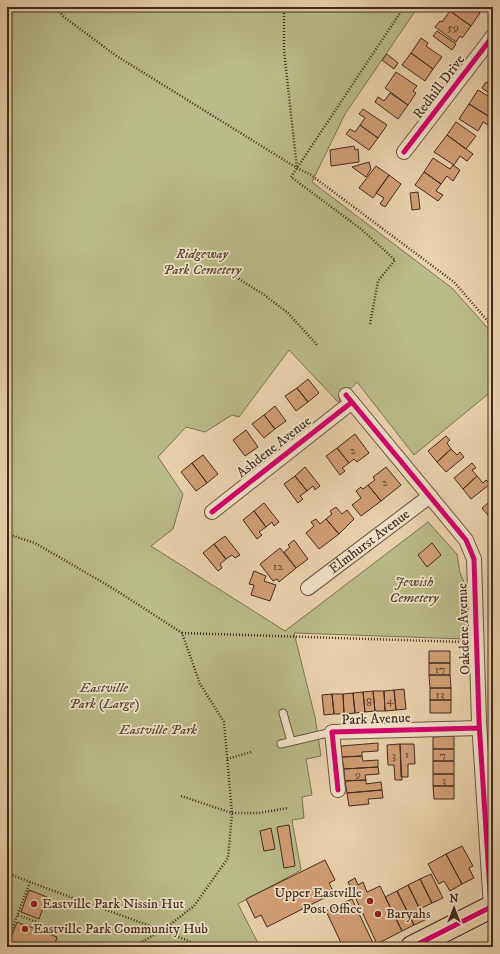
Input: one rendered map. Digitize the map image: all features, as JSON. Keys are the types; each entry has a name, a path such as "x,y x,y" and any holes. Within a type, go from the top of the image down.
{"main road":[{"path":"415,946 492,906"}],"street":[{"name":"Redhill Drive","path":"404,152 493,36"},
{"name":"Oakdene Avenue","path":"349,398 466,540 474,559 479,728 492,906"},
{"name":"Ashdene Avenue","path":"212,512 349,398"},
{"name":"Elmhurst Avenue","path":"308,588 430,496"},
{"name":"Park Avenue","path":"338,790 332,732 479,728"}],"lane":[{"path":"283,713 291,741"},
{"path":"281,744 332,732"}],"path":[{"path":"56,7 64,17 115,55 297,168 311,175 454,282 493,327"},
{"path":"284,7 284,51 297,168"},
{"path":"370,324 378,281 395,260 361,229 291,177 346,98 379,42 404,7"},
{"path":"231,274 263,294 288,313 318,346"},
{"path":"7,534 35,543 114,589 182,633 476,643"},
{"path":"133,947 164,930 194,906 228,858 232,813 224,722 200,684 182,633"},
{"path":"227,758 251,752"},
{"path":"180,796 232,813 259,812 288,808"},
{"path":"7,873 164,930 203,947"},
{"path":"7,942 30,882"},
{"path":"18,915 39,923"}],"green space":[{"path":"7,7 418,7 345,114 312,182 452,288 493,334 493,390 414,455 357,382 338,402 289,350 239,417 232,415 205,432 186,427 158,457 183,494 173,529 151,546 285,631 428,522 457,554 460,573 471,597 466,639 294,633 315,717 321,756 306,759 312,795 302,797 304,818 292,820 301,870 238,904 260,947 7,947"}],"building":[{"path":"453,7 481,8 478,12 480,13 471,26 450,11"},
{"path":"450,11 471,26 462,38 460,36 456,42 435,27 440,21 442,22"},
{"path":"437,31 456,44 452,50 433,36"},
{"path":"421,38 428,43 426,46 442,57 433,69 411,53"},
{"path":"411,53 433,69 425,81 402,65"},
{"path":"387,54 398,63 394,69 382,60"},
{"path":"396,72 417,86 413,91 416,93 408,105 385,88"},
{"path":"486,82 493,87 493,96 482,88"},
{"path":"478,90 493,99 493,119 469,104"},
{"path":"390,93 408,105 398,119 375,102 378,97 384,101"},
{"path":"469,104 492,118 488,125 483,122 478,131 459,119"},
{"path":"363,109 387,125 378,138 360,125 365,118 359,114"},
{"path":"456,122 476,136 466,149 447,135"},
{"path":"360,125 378,138 369,150 346,134 350,129 355,132"},
{"path":"447,135 473,154 467,161 460,156 454,165 434,152"},
{"path":"354,146 355,150 358,149 359,162 331,166 330,150"},
{"path":"433,158 450,169 453,165 460,170 453,181 447,176 441,184 424,172"},
{"path":"369,162 371,169 366,177 352,167"},
{"path":"376,166 389,175 373,198 359,188"},
{"path":"424,172 441,184 436,191 443,195 438,201 415,185"},
{"path":"389,175 401,184 385,207 380,204 384,198 376,193"},
{"path":"418,192 420,209 412,210 410,193"},
{"path":"308,379 319,393 308,402 297,388"},
{"path":"297,388 308,402 296,411 285,396"},
{"path":"275,406 286,421 275,429 264,415"},
{"path":"264,415 275,429 264,438 252,424"},
{"path":"246,430 258,447 245,456 233,440"},
{"path":"355,434 369,453 357,462 354,459 349,463 337,448"},
{"path":"446,436 450,440 447,443 451,449 437,462 428,451"},
{"path":"337,448 349,463 342,468 345,471 340,475 326,456"},
{"path":"451,449 457,455 460,452 464,457 446,472 437,462"},
{"path":"203,455 218,474 207,483 192,463"},
{"path":"192,463 207,483 196,491 181,472"},
{"path":"472,463 476,468 472,470 477,476 463,489 454,478"},
{"path":"305,467 320,486 315,490 313,486 307,491 295,476"},
{"path":"386,467 401,485 381,501 368,485 375,480 373,477"},
{"path":"295,476 307,491 300,496 303,499 298,503 284,484"},
{"path":"477,476 483,483 486,480 490,484 471,499 463,489"},
{"path":"368,485 381,501 361,516 352,505 361,498 356,491 361,487 363,489"},
{"path":"493,499 493,517 491,519 482,508"},
{"path":"264,503 279,522 274,526 272,522 266,527 254,511"},
{"path":"336,507 342,514 347,510 354,519 339,534 326,519 332,514 330,511"},
{"path":"254,511 266,527 259,532 262,535 257,539 243,520"},
{"path":"316,519 320,524 326,519 339,534 319,549 306,533 314,526 311,522"},
{"path":"225,536 240,555 235,558 232,555 226,559 214,544"},
{"path":"294,540 308,559 296,568 284,552 290,547 288,545"},
{"path":"432,543 441,555 427,567 418,555"},
{"path":"214,544 226,559 220,564 222,568 218,571 203,553"},
{"path":"280,548 296,568 279,582 277,579 273,581 260,564"},
{"path":"254,571 266,576 264,581 276,585 270,601 251,595 254,585 249,584"},
{"path":"429,651 450,651 450,663 429,663"},
{"path":"429,663 450,663 450,675 429,675"},
{"path":"429,675 450,675 451,688 430,688"},
{"path":"430,688 451,688 451,700 430,700"},
{"path":"404,689 406,709 396,710 394,690"},
{"path":"394,690 396,710 385,711 384,691"},
{"path":"373,691 375,711 365,712 363,692"},
{"path":"373,691 384,691 385,711 375,711"},
{"path":"363,692 365,712 355,713 353,693"},
{"path":"353,693 355,713 344,714 343,694"},
{"path":"332,694 343,694 344,714 334,714"},
{"path":"332,694 334,714 324,715 322,695"},
{"path":"430,700 451,700 451,713 430,713"},
{"path":"454,736 454,749 433,749 433,737"},
{"path":"378,743 378,751 362,752 362,756 342,757 341,746"},
{"path":"400,744 414,744 415,764 408,764 408,777 401,777"},
{"path":"400,744 402,780 395,780 394,765 388,765 387,745"},
{"path":"433,749 454,749 454,761 433,761"},
{"path":"362,756 363,761 378,760 378,767 344,769 342,757"},
{"path":"433,761 454,761 454,774 433,774"},
{"path":"378,767 379,774 365,775 366,780 345,781 344,769"},
{"path":"433,774 454,774 454,786 433,786"},
{"path":"366,780 366,784 381,782 382,790 347,793 345,781"},
{"path":"433,786 454,786 454,799 434,799"},
{"path":"382,790 383,798 368,799 369,804 349,806 347,793"},
{"path":"289,825 295,866 284,868 277,827"},
{"path":"271,828 275,849 264,851 260,831"},
{"path":"462,846 473,866 469,868 474,878 462,884 446,854"},
{"path":"446,854 462,884 450,891 444,881 439,884 428,864"},
{"path":"325,860 335,880 329,883 334,893 267,927 261,915 255,918 246,899"},
{"path":"431,874 443,898 432,903 420,879"},
{"name":"Baryahs","path":"355,878 358,885 363,882 367,892 380,886 402,931 377,944 348,882"},
{"path":"420,879 432,903 420,909 408,885"},
{"path":"408,885 425,920 414,925 397,891"},
{"name":"Eastville Park Nissin Hut","path":"29,890 47,897 39,919 21,912"},
{"path":"397,891 414,925 402,931 385,897"},
{"path":"352,899 374,945 370,947 343,947 326,911"},
{"name":"Eastville Park Community Hub","path":"17,922 57,937 54,947 7,947"}],"cycle path":[{"path":"404,152 493,36"},
{"path":"346,395 466,540 474,559 479,722 491,907"},
{"path":"212,512 352,402"},
{"path":"338,790 332,732 479,728"},
{"path":"412,947 493,906"}],"place":[{"name":"Upper Eastville Post Office","path":"370,901"},
{"name":"Eastville Park Nissin Hut","path":"34,904"},
{"name":"Baryahs","path":"378,914"},
{"name":"Eastville Park Community Hub","path":"25,929"}],"park label":[{"name":"Ridgeway Park Cemetery","path":"202,262"},
{"name":"Jewish Cemetery","path":"414,590"},
{"name":"Eastville Park (Large)","path":"104,696"},
{"name":"Eastville Park","path":"158,730"}]}
